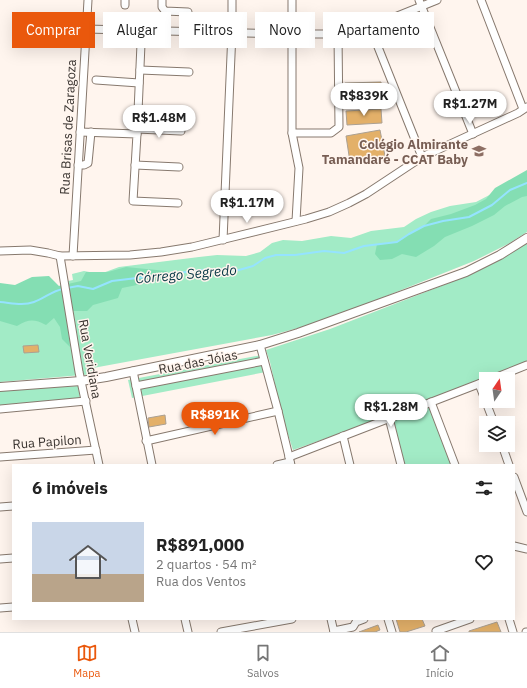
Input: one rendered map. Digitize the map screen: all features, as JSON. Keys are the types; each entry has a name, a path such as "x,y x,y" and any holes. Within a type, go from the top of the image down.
{"main road":[{"path":"0,387 81,381 260,345 298,334 466,272 500,255 527,238"}],"street":[{"name":"Rua Brisas de Zaragoza","path":"87,12 88,0"},
{"path":"162,0 162,7 165,11 188,12"},
{"path":"232,0 232,12"},
{"path":"292,0 292,12"},
{"path":"401,12 420,3 437,0"},
{"path":"0,251 30,250 48,252 60,256 130,255 161,252 223,240 329,212 350,203 422,157 525,108 481,0"},
{"path":"420,3 473,134"},
{"path":"95,29 179,31"},
{"name":"Rua Brisas de Zaragoza","path":"73,256 85,48"},
{"path":"142,48 133,200 178,203"},
{"path":"223,240 231,48"},
{"path":"291,48 292,133 299,168 296,221"},
{"path":"292,133 331,133 339,127 338,48"},
{"path":"378,48 422,157"},
{"path":"140,70 189,72"},
{"path":"96,80 139,83"},
{"path":"80,132 182,131"},
{"path":"78,165 88,163 91,132"},
{"path":"135,165 179,167"},
{"name":"Rua Veridiana","path":"60,256 81,381 99,464"},
{"path":"260,345 290,461"},
{"name":"Rua das Jóias","path":"136,386 264,361"},
{"path":"512,372 526,367"},
{"path":"133,371 152,464"},
{"path":"280,464 290,461 343,436 479,384"},
{"path":"0,409 86,401"},
{"path":"431,402 455,464"},
{"path":"146,441 278,411"},
{"path":"389,418 401,464"},
{"path":"343,436 350,464"},
{"name":"Rua Papilon","path":"0,458 96,450"},
{"path":"505,452 510,464"},
{"path":"515,480 527,512"},
{"path":"0,507 12,506"},
{"path":"515,546 527,549"},
{"path":"0,559 12,558"},
{"path":"0,608 12,607"},
{"path":"132,620 135,632"},
{"path":"185,620 188,632"},
{"path":"221,632 287,620"},
{"path":"331,620 334,632 354,629 356,622 361,620"},
{"path":"388,620 392,632"},
{"path":"436,631 467,620"},
{"path":"508,620 513,632"}],"green space":[{"path":"527,170 527,196 505,206 494,215 445,237 416,257 402,254 392,259 380,260 375,254 377,244 397,242 424,226 431,219 451,214 475,205 486,199 495,188"},
{"path":"527,172 527,232 508,244 474,261 331,318 272,335 93,368 94,374 0,382 0,294 47,293 68,281 73,280 72,274 84,271 100,274 119,267 199,257 217,255 246,256 260,252 272,243 283,240 302,241 331,236 351,238 371,231 404,227 431,212 450,206 476,202 499,190"},
{"path":"527,243 527,361 499,372 479,372 479,380 427,400 452,464 405,464 392,415 293,450 282,416 266,350 330,329 467,276 501,259"},
{"path":"126,267 167,271 157,281 122,288 118,298 93,305 87,311 73,311 66,313 70,347 62,339 60,327 54,318 46,325 32,321 25,322 17,326 0,321 0,283 15,285 32,277 49,276 59,286 81,281 86,272 108,272"},
{"path":"262,355 266,372 132,398 128,380"},
{"path":"78,386 80,398 0,406 0,390"}],"building":[{"path":"381,82 382,99 346,101 345,83"},
{"path":"381,109 382,123 347,125 346,111"},
{"path":"380,130 385,156 350,162 346,136"},
{"path":"38,345 39,352 24,353 23,346"},
{"path":"165,415 166,424 149,427 148,418"},
{"path":"396,620 422,620 425,626 406,632 400,632"},
{"path":"497,622 501,632 469,632 469,631"},
{"path":"378,625 380,630 375,632 359,632"}],"waterway":[{"name":"Córrego Segredo","path":"67,288 78,286 93,289 112,281 211,269 239,270 253,266 265,258 276,255 295,255 324,251 344,253 364,246 397,242 424,226 469,217 492,205 510,190 527,183"},
{"name":"Córrego Segredo","path":"0,302 26,304 63,289"}],"place":[{"name":"Colégio Almirante Tamandaré - CCAT Baby","path":"479,151"}]}
